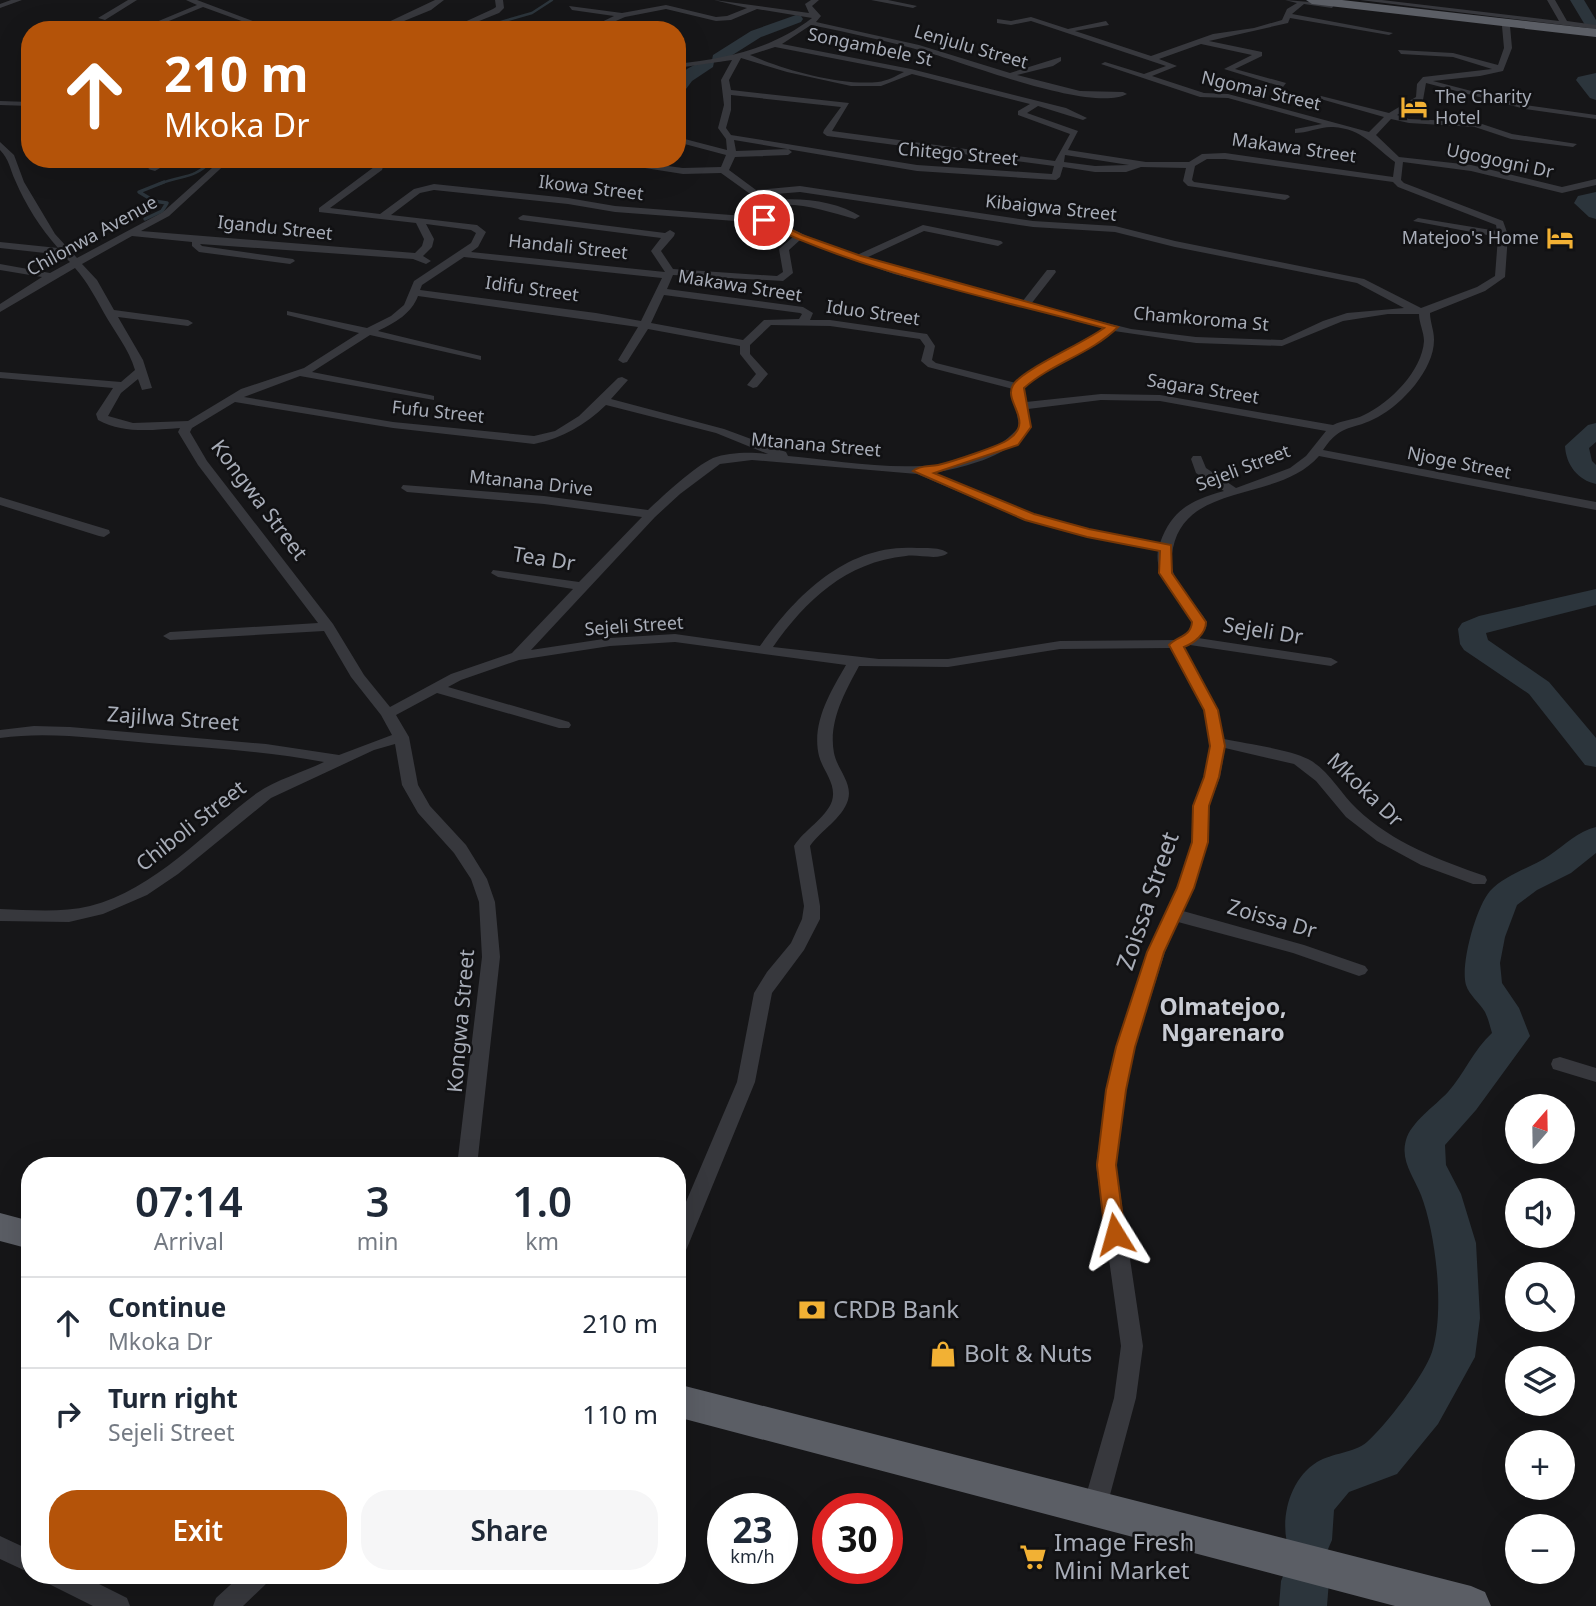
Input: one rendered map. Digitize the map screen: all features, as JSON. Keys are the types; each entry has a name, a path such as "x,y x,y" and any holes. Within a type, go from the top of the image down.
{"highway":[{"path":"1350,0 1594,31"},
{"path":"1307,1 1594,31"},
{"path":"0,1227 21,1233"},
{"path":"686,1402 1095,1506 1471,1606"}],"street":[{"path":"0,6 18,0"},
{"path":"102,18 133,0"},
{"path":"190,0 248,21"},
{"path":"396,21 440,0"},
{"path":"472,21 500,8 499,0"},
{"path":"718,0 817,16"},
{"path":"815,0 808,6 817,16"},
{"path":"875,0 913,6"},
{"path":"1289,0 1566,33 1594,31"},
{"path":"1364,0 1564,23 1594,31"},
{"path":"1551,0 1564,23"},
{"path":"1154,58 1216,36 1282,22 1307,1"},
{"path":"162,21 202,5"},
{"path":"609,21 623,15 666,7 722,19 753,7"},
{"path":"572,8 623,15"},
{"path":"1288,15 1390,33"},
{"path":"686,65 740,56 794,33 817,16"},
{"path":"1000,21 1028,19 1070,30 1173,66 1128,81"},
{"name":"Lenjulu Street","path":"810,23 887,39 1071,91 1102,96 1123,94"},
{"path":"1070,30 1106,23"},
{"path":"1500,69 1508,48 1506,26"},
{"path":"794,33 808,35"},
{"path":"841,39 887,39"},
{"path":"1202,42 1258,54 1228,69 1283,85"},
{"name":"Songambele St","path":"772,44 911,71 1039,103 1083,118"},
{"path":"1401,52 1451,55 1500,69"},
{"path":"740,56 780,69 867,85 886,83 911,71"},
{"path":"724,170 732,154 731,137 722,128 728,114 725,80 726,73 740,56"},
{"path":"1011,74 1050,64 1058,59"},
{"name":"Ngomai Street","path":"1105,64 1203,95 1228,96 1371,135"},
{"path":"1421,311 1496,282 1501,271 1501,225 1493,218 1412,190 1396,180 1400,169 1397,159 1381,148 1371,135 1388,117 1420,97 1423,81 1434,77 1480,74 1500,69"},
{"path":"1423,81 1525,107 1596,117"},
{"path":"1058,165 1075,132 1021,113 1071,91"},
{"path":"728,92 846,105 828,130 828,134 1058,165 1112,170 1140,164"},
{"path":"1321,99 1388,117 1429,124 1478,121 1511,136 1573,144"},
{"path":"0,103 21,104"},
{"path":"1298,131 1334,125"},
{"name":"Chitego Street","path":"731,137 917,168 1044,178 1057,177 1058,165"},
{"path":"686,141 732,154 780,153 799,148"},
{"path":"0,145 38,215 57,243 93,282 138,360 146,388"},
{"name":"Makawa Street","path":"1063,152 1140,164 1191,165 1205,156 1225,156 1396,180"},
{"name":"Ugogogni Dr","path":"1397,159 1471,168 1562,190 1596,182"},
{"path":"1191,165 1187,181 1191,184 1285,197"},
{"name":"Chilonwa Avenue","path":"0,309 51,276 166,214 217,168"},
{"path":"379,168 322,210 479,229 480,234 475,246 464,254"},
{"path":"660,168 683,171 724,170"},
{"path":"724,170 729,177 754,193 765,204"},
{"name":"Ikowa Street","path":"382,217 417,191 434,187 568,201 601,208 764,220"},
{"name":"Kibaigwa Street","path":"754,193 800,189 1033,224 1115,229 1175,244 1360,281 1421,311"},
{"path":"765,204 782,201 803,203 855,216"},
{"path":"764,220 761,213 765,204"},
{"path":"669,274 656,251 657,246 669,236 676,213"},
{"path":"523,218 669,236"},
{"name":"Chamkoroma St","path":"764,220 798,237 858,258 1112,327 1170,338 1272,343 1299,338 1330,321 1354,314 1421,311"},
{"path":"417,256 427,247 429,239 419,221"},
{"path":"1418,221 1503,234"},
{"path":"858,258 923,228 998,243"},
{"name":"Igandu Street","path":"130,233 200,237 317,251 417,256 442,265"},
{"path":"200,237 195,244 199,249 290,261"},
{"path":"669,274 779,279 788,273 784,249 798,237"},
{"path":"0,244 66,252"},
{"name":"Kongwa Street","path":"464,254 421,280 406,310 321,362 231,398 191,424 184,432 202,462 328,627 358,677 388,714 401,737 410,785 424,808 470,863 487,902 491,957 468,1157"},
{"name":"Handali Street","path":"464,254 669,274"},
{"path":"0,267 51,276"},
{"path":"1026,304 1051,272"},
{"path":"623,360 645,324 669,274"},
{"name":"Makawa Street","path":"659,291 803,310 808,313 803,322"},
{"name":"Idifu Street","path":"414,292 645,324"},
{"name":"Sejeli Street","path":"1167,548 1171,529 1188,509 1296,468 1316,452 1335,429 1380,412 1392,404 1411,379 1429,341 1421,311"},
{"path":"108,312 188,323"},
{"path":"291,313 477,358"},
{"name":"Iduo Street","path":"746,344 768,323 803,322 923,336 930,346 926,361 932,365 1018,387"},
{"path":"645,324 746,344 745,354 762,373 752,384"},
{"path":"1018,387 1037,371 1089,345 1112,327"},
{"path":"141,372 123,386 104,409 103,418 127,426 191,424"},
{"path":"299,373 430,398"},
{"path":"0,375 123,386"},
{"name":"Fufu Street","path":"231,398 393,425 534,440 553,436 606,401 622,380"},
{"name":"Mtanana Street","path":"517,656 650,514 706,467 720,459 741,456 919,471 939,468 1013,442 1025,427 1023,406 1017,396 1018,387"},
{"name":"Sagara Street","path":"1023,406 1101,397 1160,398 1335,429"},
{"path":"606,401 720,431 790,459"},
{"name":"Njoge Street","path":"1316,452 1596,506"},
{"path":"1198,458 1200,470 1233,492"},
{"path":"919,471 1029,517 1087,533 1167,548 1166,573 1199,622 1199,628 1182,643 1211,710 1218,742"},
{"name":"Mtanana Drive","path":"407,488 544,500 650,514"},
{"path":"0,501 104,533"},
{"path":"763,651 790,613 817,586 839,570 901,552 941,553"},
{"name":"Tea Dr","path":"498,573 584,587"},
{"path":"170,636 328,627"},
{"name":"Sejeli Street","path":"388,714 456,677 517,656 662,638 701,640 854,662 948,663 1060,645 1182,643"},
{"name":"Sejeli Dr","path":"1182,643 1331,662"},
{"path":"686,1226 746,1082 763,993 773,976 798,946 811,919 812,906 802,846 812,831 840,802 841,792 827,756 826,728 837,694 854,662"},
{"path":"435,688 564,724"},
{"name":"Zajilwa Street","path":"0,734 72,732 223,743 281,749 341,760"},
{"name":"Chiboli Street","path":"0,915 77,915 97,910 141,891 210,841 265,795 369,747 401,737"},
{"name":"Zoissa Street","path":"1095,1506 1125,1398 1132,1346 1112,1216 1107,1165 1109,1134 1126,1047 1156,952 1185,888 1200,842 1201,806 1212,777 1218,742"},
{"name":"Mkoka Dr","path":"1218,742 1287,757 1309,765 1352,812 1397,848 1479,880"},
{"name":"Zoissa Dr","path":"1172,914 1298,948 1359,970"},
{"path":"1560,1064 1596,1075"},
{"path":"0,1547 21,1558"},
{"path":"74,1584 118,1606"},
{"path":"225,1606 248,1584"}],"waterway":[{"path":"504,21 532,13 552,0"},
{"path":"1577,0 1596,32"},
{"path":"718,58 756,34 796,19"},
{"path":"686,78 708,64"},
{"path":"1596,78 1584,80 1596,95"},
{"path":"159,184 194,174 203,168"},
{"path":"159,184 164,182"},
{"path":"145,219 162,211 167,203 154,201 139,192 159,184"},
{"path":"1596,197 1584,200 1583,203 1596,213"},
{"path":"1596,430 1577,446 1582,464 1596,477"},
{"path":"1596,597 1489,622 1472,629 1474,644 1539,688 1596,758"},
{"path":"1308,1540 1311,1502 1333,1477 1381,1459 1422,1410 1453,1357 1459,1318 1455,1243 1441,1194 1426,1166 1425,1141 1463,1100 1501,1046 1512,1036 1501,1008 1484,985 1483,963 1488,937 1502,899 1525,882 1559,865 1596,837"},
{"path":"1303,1606 1305,1581"}],"place":[{"name":"The Charity Hotel","path":"1414,107"},
{"name":"Matejoo's Home","path":"1560,238"},
{"name":"CRDB Bank","path":"812,1310"},
{"name":"Bolt & Nuts","path":"943,1354"},
{"name":"Image Fresh Mini Market","path":"1033,1557"}],"district":[{"name":"Olmatejoo, Ngarenaro","path":"1223,1020"}],"route":[{"path":"764,220 798,237 858,258 1112,327 1089,345 1037,371 1018,387 1017,396 1026,418 1025,427 1013,442 939,468 919,471 1029,517 1087,533 1167,548 1166,573 1198,617 1199,628 1188,641 1176,645 1211,710 1218,746 1212,777 1201,806 1200,842 1185,888 1156,952 1126,1047 1116,1090 1107,1165 1115,1234"}]}
